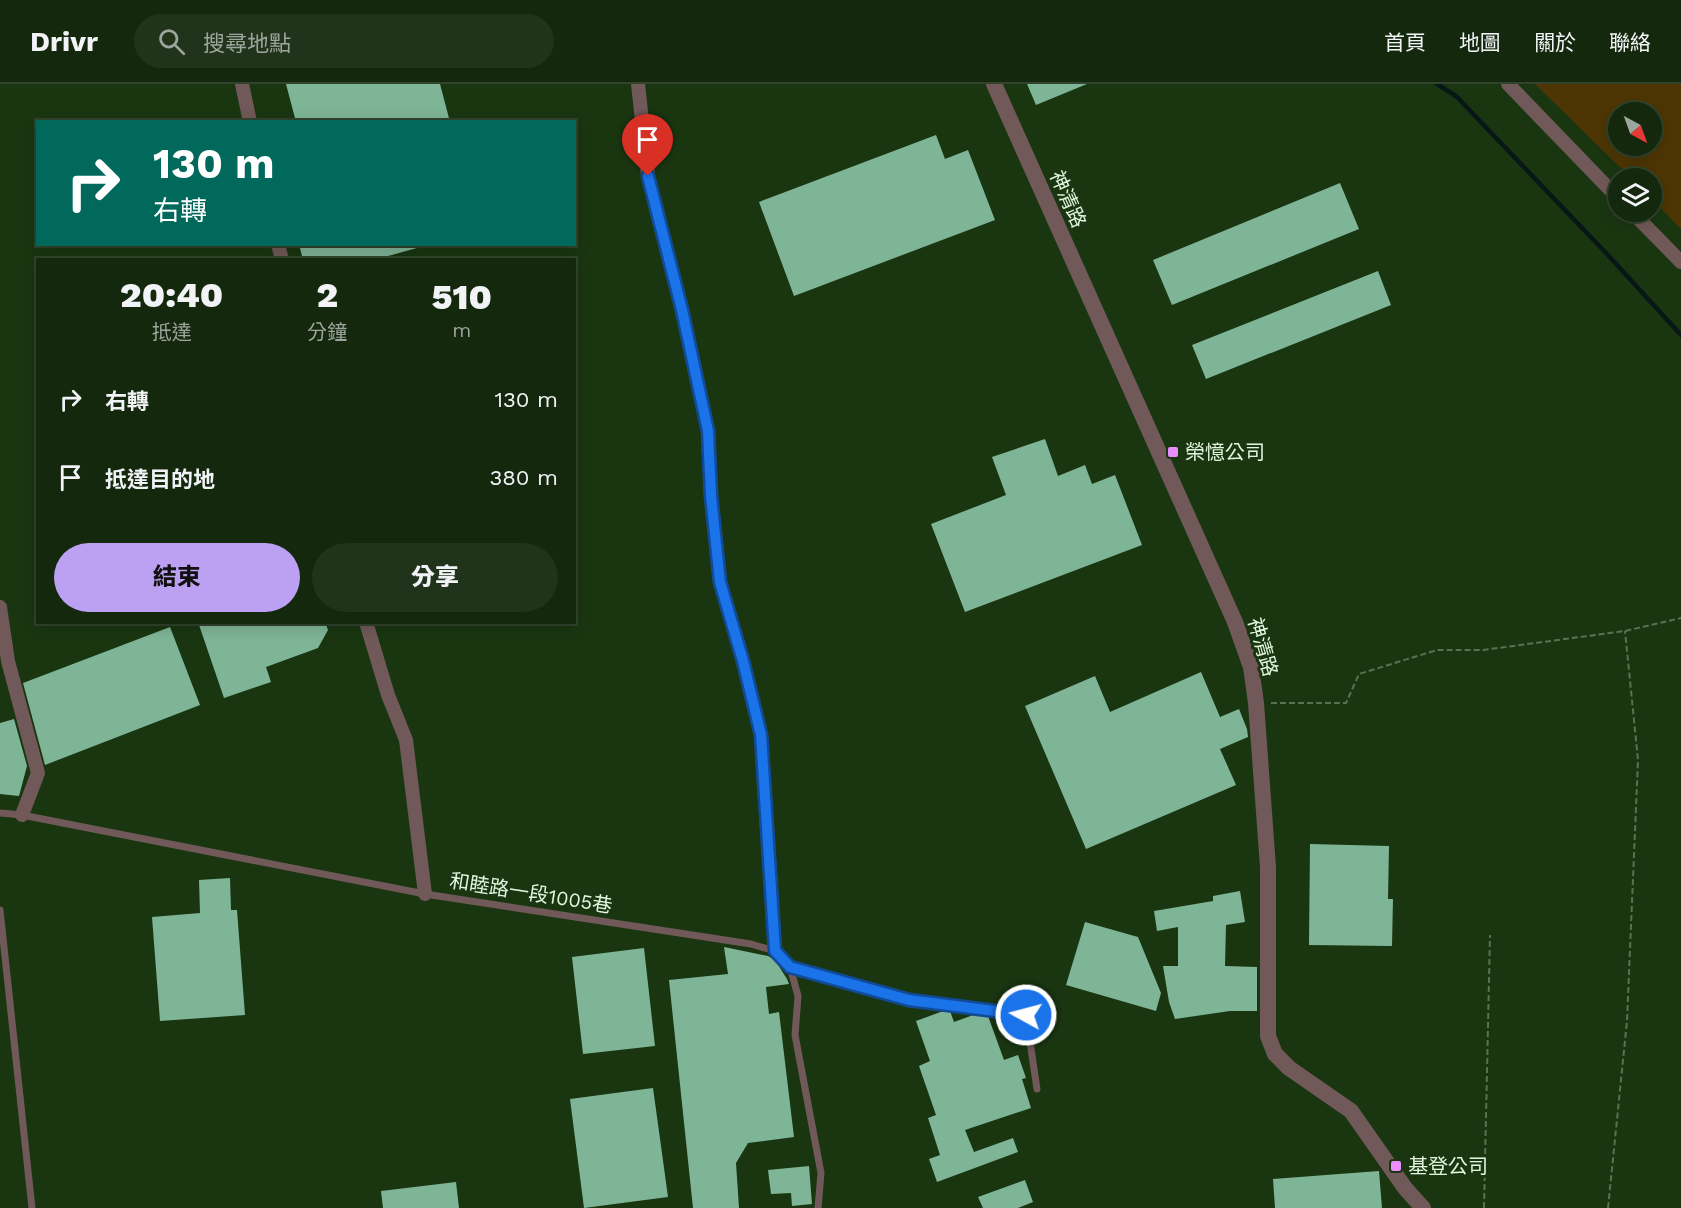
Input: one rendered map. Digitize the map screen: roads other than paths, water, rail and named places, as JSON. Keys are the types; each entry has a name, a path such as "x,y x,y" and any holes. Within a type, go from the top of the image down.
{"street":[{"path":"242,84 250,120"},
{"path":"638,84 648,176 682,310 708,431 711,496 720,582 761,735 775,951"},
{"name":"神清路","path":"994,84 1235,622 1251,667 1256,704 1268,867 1268,1036 1275,1054 1289,1068 1351,1111 1405,1188 1423,1208"},
{"path":"1508,84 1608,188"},
{"path":"1642,222 1681,262"},
{"path":"0,607 8,661 38,773 22,815"},
{"path":"367,624 388,694 406,740 425,894"}],"lane":[{"name":"和睦路一段1005巷","path":"0,813 22,815 425,894 751,944 775,951"},
{"path":"0,910 32,1208"},
{"path":"775,951 790,967 798,996 795,1035 820,1173 818,1208"},
{"path":"790,967 909,1000 1026,1015 1037,1089"}],"waterway":[{"path":"1437,84 1456,96 1681,335"}],"place":[{"name":"榮憶公司","path":"1173,452"},
{"name":"基登公司","path":"1396,1166"}]}
